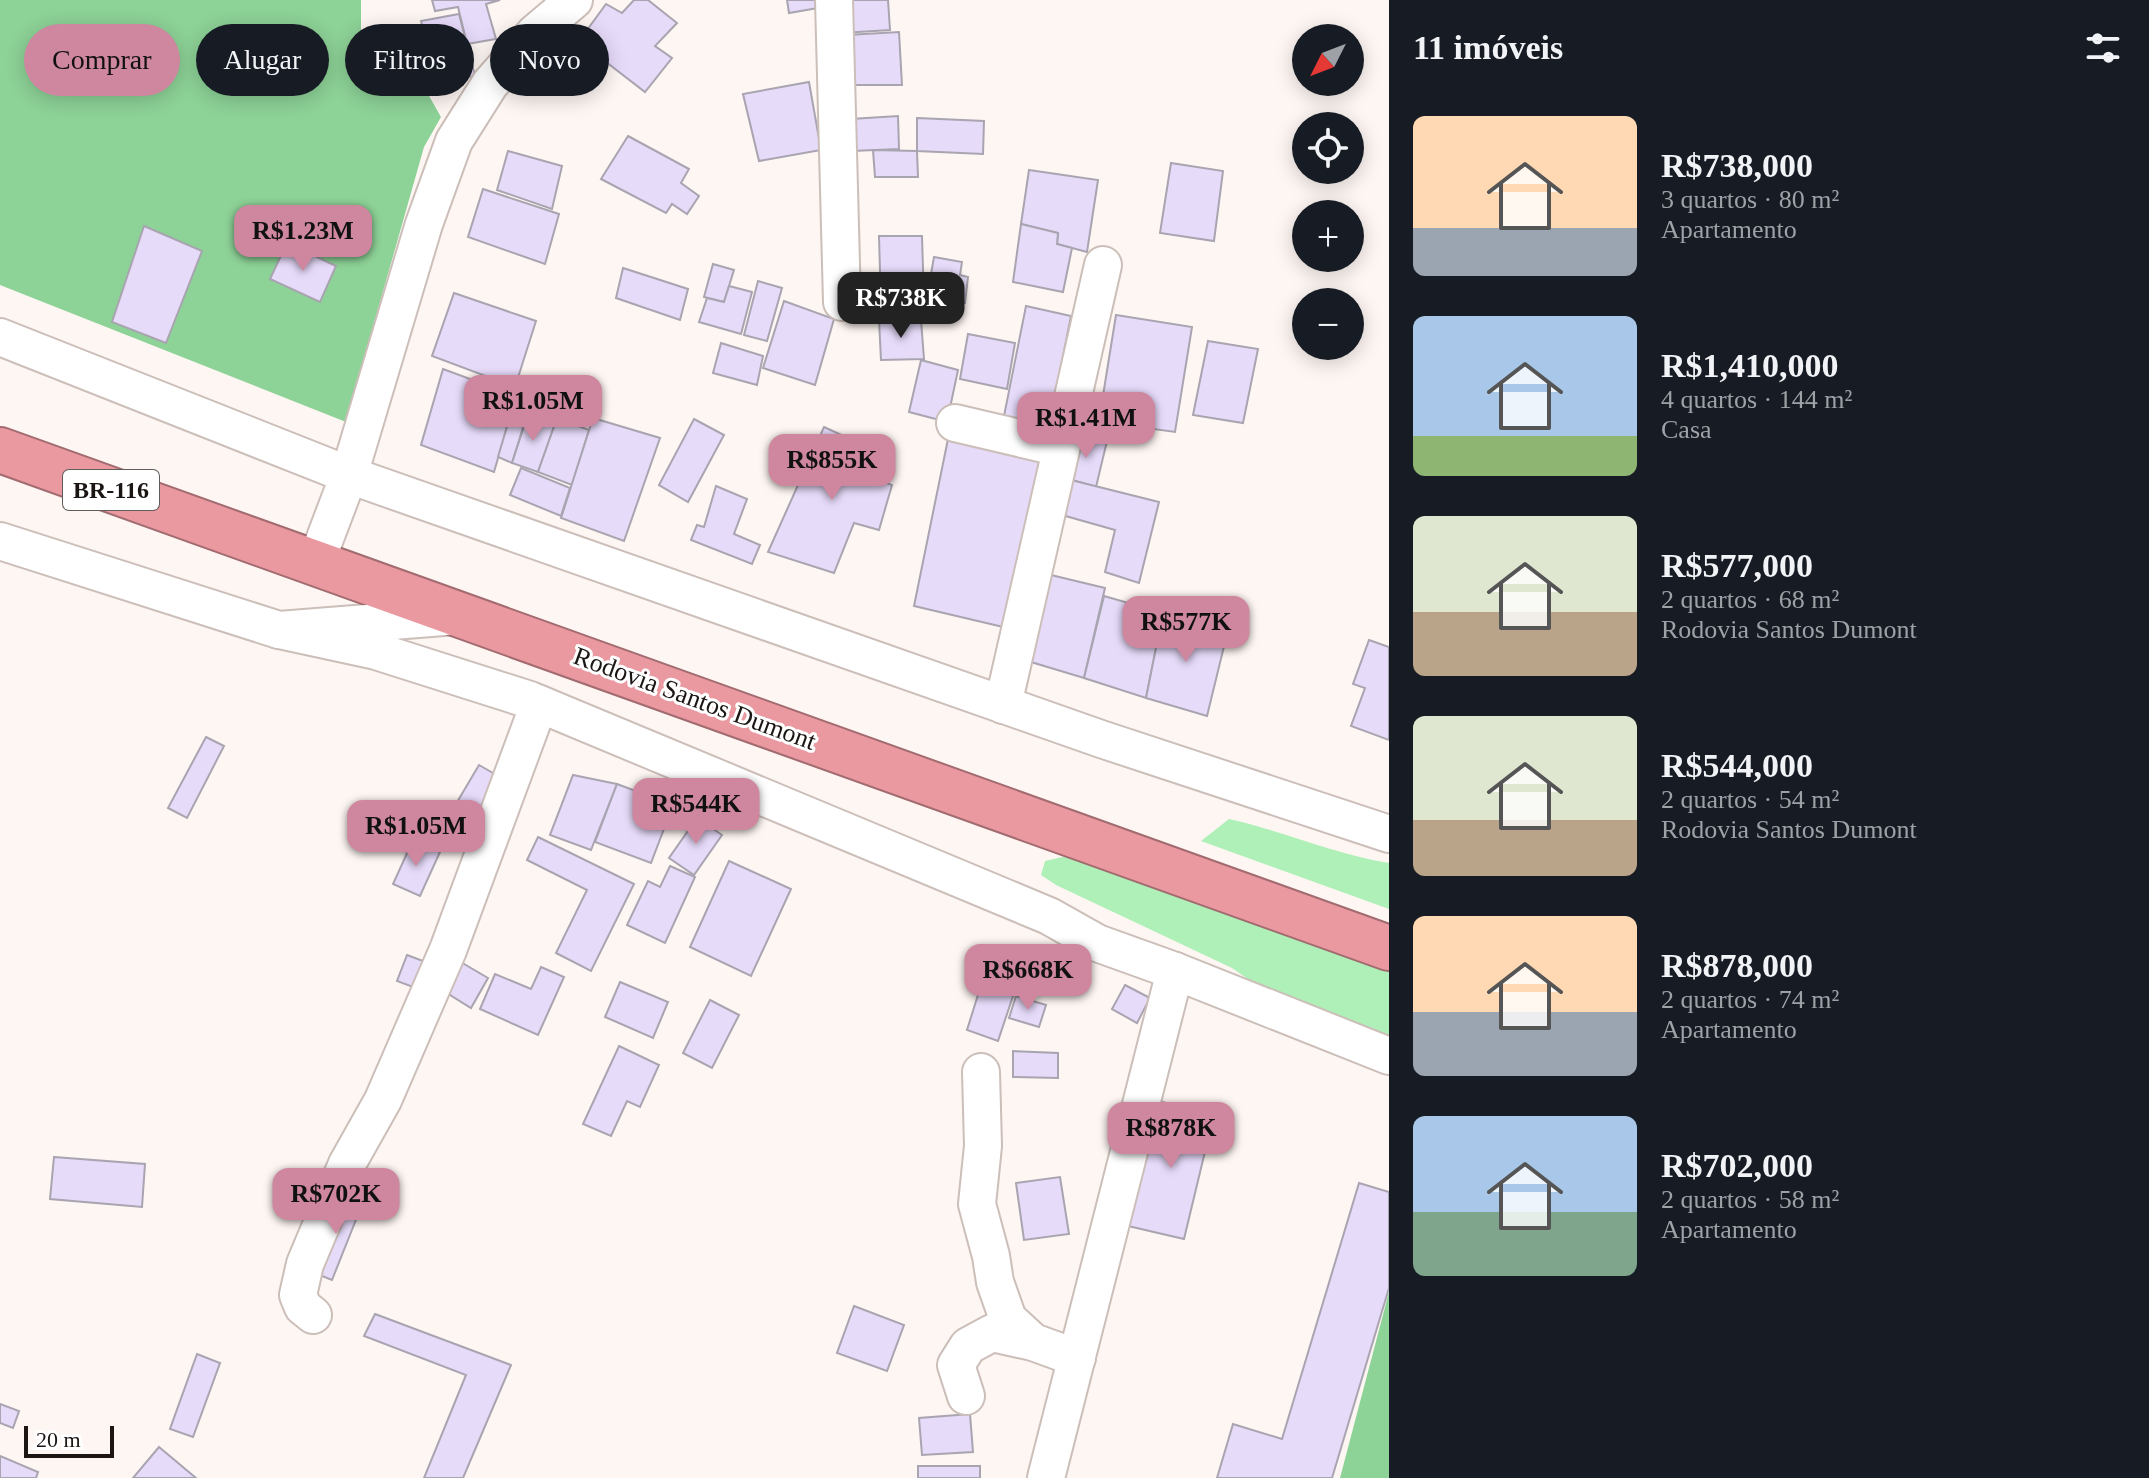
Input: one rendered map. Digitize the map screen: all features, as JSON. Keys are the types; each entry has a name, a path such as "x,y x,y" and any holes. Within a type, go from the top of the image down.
{"highway":[{"name":"Rodovia Santos Dumont","path":"0,450 1389,948"}],"street":[{"path":"316,562 349,475 424,224 454,141 490,84 535,33 574,0"},
{"path":"834,0 842,302"},
{"path":"1003,705 1103,265"},
{"path":"0,337 349,475 1003,705 1389,834"},
{"path":"955,423 1061,448"},
{"path":"6,549 279,630 376,651 539,704 1049,916 1097,943 1389,1056"},
{"path":"279,630 463,615"},
{"path":"313,1315 303,1307 298,1295 305,1264 347,1164 383,1100 448,950 539,704"},
{"path":"1046,1478 1175,971"},
{"path":"981,1072 983,1146 977,1204 995,1282 1008,1319 1033,1342"},
{"path":"966,1396 956,1365 968,1346 992,1333 1033,1342 1077,1358"}],"green space":[{"path":"0,0 361,0 361,24 345,24 345,96 429,96 441,117 424,147 346,422 0,285"},
{"path":"1229,819 1389,863 1389,909 1201,841"},
{"path":"1071,855 1389,972 1389,1046 1288,1007 1232,968 1056,885 1041,875 1045,861"},
{"path":"1389,1292 1389,1478 1340,1478"}],"building":[{"path":"432,0 500,0 486,4 492,24 490,40 474,43 474,24 462,24 458,7 435,11"},
{"path":"634,0 648,0 677,23 655,46 672,58 645,92 609,64 609,24 591,24 606,4 622,13"},
{"path":"787,0 823,0 824,7 789,13"},
{"path":"840,0 888,0 890,30 842,33"},
{"path":"459,14 462,24 422,24 421,21"},
{"path":"899,32 902,85 850,85 847,35"},
{"path":"809,82 821,150 759,161 743,94"},
{"path":"898,116 899,149 852,151 851,119"},
{"path":"917,118 984,121 983,154 917,151"},
{"path":"628,136 689,169 681,183 699,196 687,214 672,204 666,213 601,179"},
{"path":"873,150 917,151 918,177 875,177"},
{"path":"508,151 562,166 552,209 497,190"},
{"path":"1171,163 1223,171 1214,241 1160,233"},
{"path":"1029,170 1098,180 1087,252 1057,244 1058,233 1021,224"},
{"path":"483,189 559,214 545,264 468,237"},
{"path":"1021,224 1058,233 1057,244 1072,248 1063,292 1013,282"},
{"path":"144,226 202,251 166,343 112,322"},
{"path":"879,236 922,236 924,302 881,306"},
{"path":"287,243 336,266 320,302 270,279"},
{"path":"934,257 962,262 960,275 968,277 965,303 927,297"},
{"path":"713,264 734,270 724,302 704,297"},
{"path":"623,268 688,289 680,320 616,298"},
{"path":"758,281 782,288 767,341 744,335"},
{"path":"729,286 752,292 741,334 699,322 707,298 724,302"},
{"path":"454,293 536,321 515,387 432,356"},
{"path":"784,301 834,319 815,385 763,368"},
{"path":"1026,306 1071,316 1049,427 1004,416"},
{"path":"1116,315 1192,327 1175,432 1146,428 1147,417 1101,408"},
{"path":"879,320 921,320 924,359 881,360"},
{"path":"968,334 1015,343 1007,389 960,379"},
{"path":"1208,341 1258,349 1243,423 1193,415"},
{"path":"721,343 763,356 757,385 713,373"},
{"path":"921,360 958,370 947,422 909,412"},
{"path":"443,369 516,396 494,472 421,445"},
{"path":"511,413 526,418 512,463 498,457"},
{"path":"528,414 555,424 538,472 512,463"},
{"path":"557,418 589,430 572,485 538,472"},
{"path":"593,418 660,438 624,541 561,518"},
{"path":"694,419 724,435 688,502 659,485"},
{"path":"824,427 883,454 873,478 892,485 879,530 854,523 834,573 768,552"},
{"path":"1075,435 1107,441 1096,487 1065,478"},
{"path":"948,439 1051,463 1016,630 914,606"},
{"path":"521,468 570,488 561,516 510,495"},
{"path":"1071,480 1159,502 1139,583 1105,572 1115,530 1062,515"},
{"path":"716,486 747,499 734,534 760,545 752,564 691,540 697,525 704,527"},
{"path":"1051,575 1105,588 1084,678 1031,662"},
{"path":"1104,596 1163,613 1146,698 1084,678"},
{"path":"1163,613 1228,630 1207,716 1146,698"},
{"path":"1369,640 1389,647 1389,740 1351,726 1365,688 1353,684"},
{"path":"206,737 224,746 187,818 168,808"},
{"path":"479,765 500,777 461,843 440,831"},
{"path":"573,775 617,784 591,850 550,835"},
{"path":"617,784 673,805 651,863 595,842"},
{"path":"697,818 722,835 694,875 669,858"},
{"path":"538,837 634,884 591,971 556,953 587,890 527,860"},
{"path":"413,840 440,852 420,896 393,884"},
{"path":"729,861 791,889 751,976 690,947"},
{"path":"670,866 695,877 665,943 627,925 648,881 660,887"},
{"path":"407,955 431,964 421,990 397,981"},
{"path":"459,961 488,978 471,1008 442,990"},
{"path":"541,967 564,977 538,1035 480,1009 495,974 531,989"},
{"path":"620,982 668,1002 653,1038 605,1017"},
{"path":"982,982 1014,993 998,1041 967,1030"},
{"path":"1125,985 1150,998 1137,1023 1112,1009"},
{"path":"1016,996 1046,1005 1039,1027 1009,1018"},
{"path":"710,1000 739,1015 712,1068 683,1053"},
{"path":"619,1046 659,1065 640,1107 627,1101 611,1136 583,1124"},
{"path":"1013,1051 1058,1053 1058,1078 1013,1077"},
{"path":"1158,1101 1214,1114 1184,1239 1128,1226"},
{"path":"54,1157 145,1164 142,1207 50,1199"},
{"path":"1060,1177 1069,1234 1024,1240 1016,1183"},
{"path":"1359,1183 1389,1192 1389,1288 1332,1478 1217,1478 1233,1424 1282,1439"},
{"path":"341,1192 363,1202 332,1280 309,1271"},
{"path":"854,1306 904,1325 887,1371 837,1353"},
{"path":"375,1314 511,1365 463,1478 424,1478 466,1375 364,1336"},
{"path":"197,1354 220,1363 193,1437 170,1429"},
{"path":"0,1404 19,1411 13,1428 0,1423"},
{"path":"970,1414 973,1452 922,1455 919,1418"},
{"path":"159,1447 196,1478 133,1478"},
{"path":"0,1456 38,1472 36,1478 0,1478"},
{"path":"918,1466 980,1466 980,1478 918,1478"}]}
